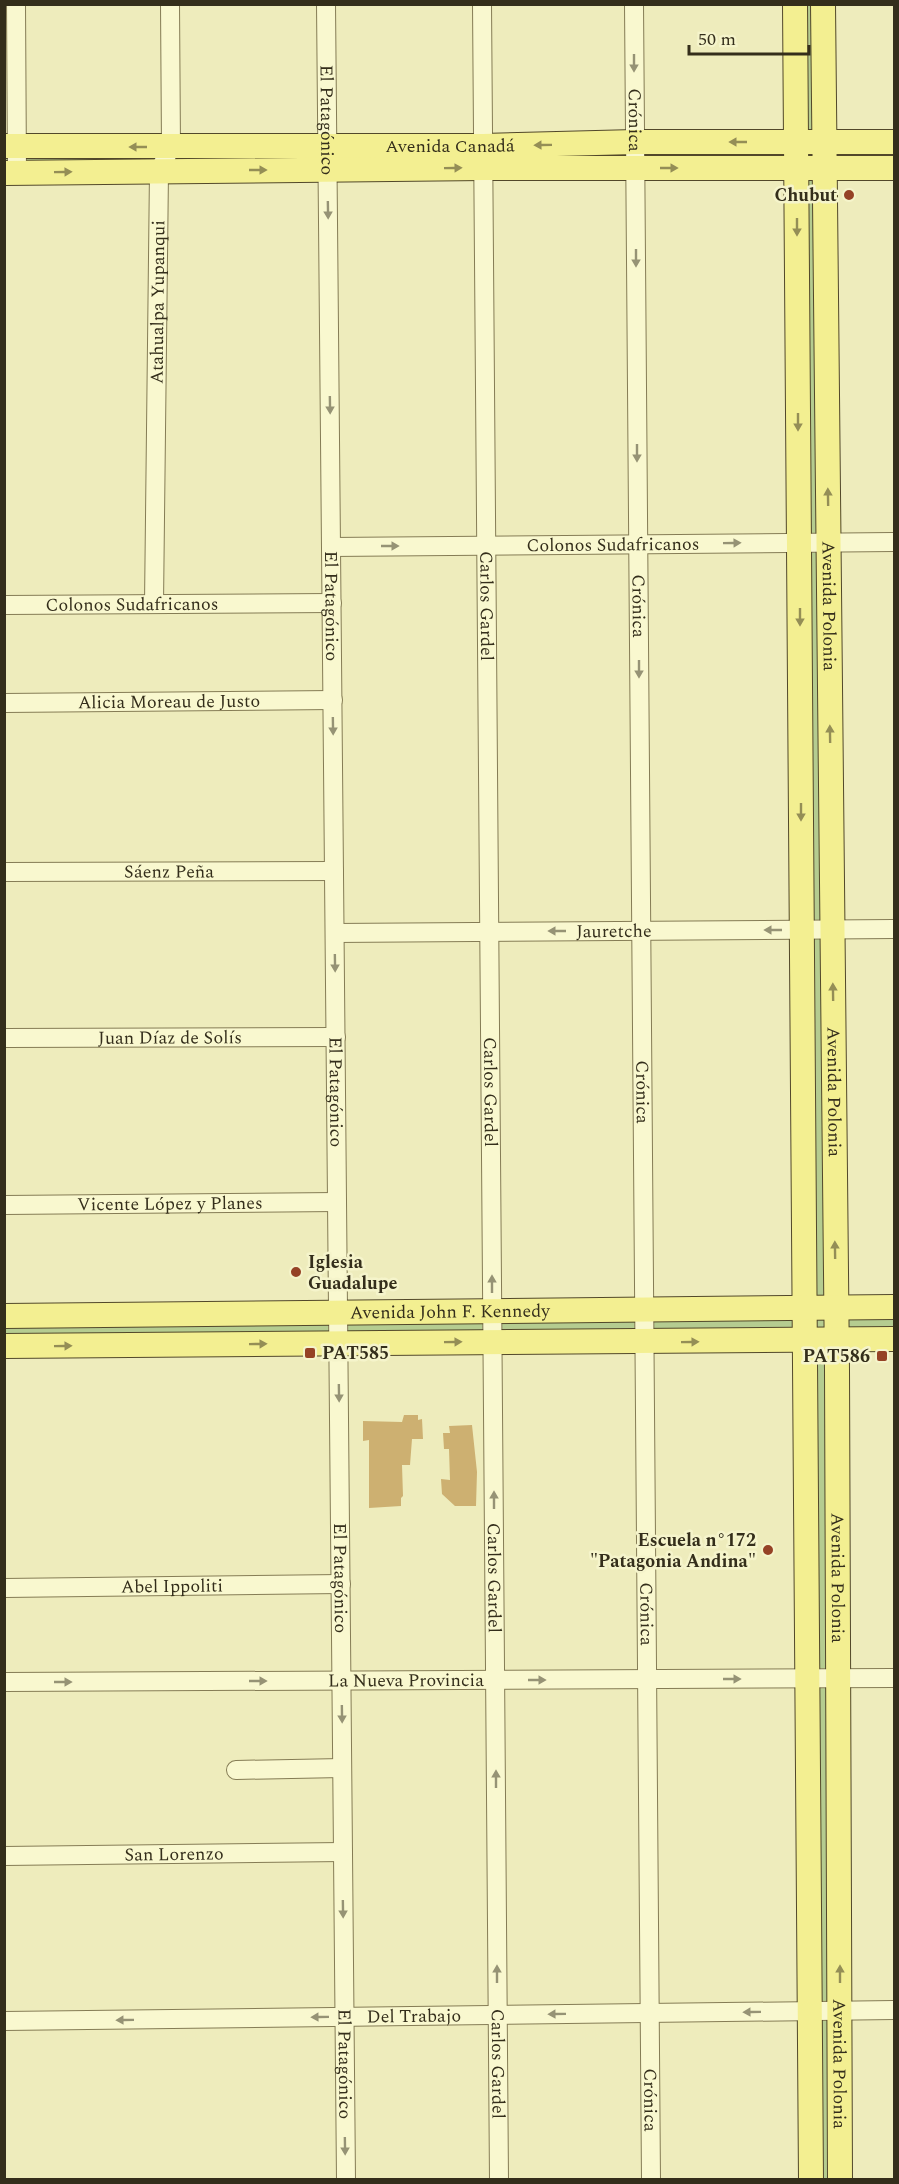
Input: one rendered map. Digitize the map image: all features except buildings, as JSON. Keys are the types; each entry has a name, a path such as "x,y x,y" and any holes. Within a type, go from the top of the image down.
{"main road":[{"name":"Avenida Polonia","path":"795,4 811,2180"},
{"name":"Avenida Polonia","path":"823,4 839,1679 840,2180"},
{"name":"Avenida Canadá","path":"483,157 635,142 894,142"},
{"name":"Avenida Canadá","path":"10,146 171,147 328,158"},
{"name":"Avenida Canadá","path":"11,173 159,171 328,158 483,157 635,168 894,168"},
{"name":"Avenida John F. Kennedy","path":"4,1317 894,1307"},
{"name":"Avenida John F. Kennedy","path":"4,1346 644,1343 894,1339"}],"street":[{"path":"11,173 16,4"},
{"name":"Atahualpa Yupanqui","path":"154,604 159,171 171,147 170,4"},
{"name":"El Patagónico","path":"326,4 346,2180"},
{"name":"Carlos Gardel","path":"482,4 499,2180"},
{"name":"Crónica","path":"634,4 651,2180"},
{"name":"Colonos Sudafricanos","path":"331,547 894,542"},
{"name":"Colonos Sudafricanos","path":"4,605 332,603"},
{"name":"Alicia Moreau de Justo","path":"4,703 333,700"},
{"name":"Sáenz Peña","path":"4,872 334,871"},
{"name":"Jauretche","path":"334,933 894,929"},
{"name":"Juan Díaz de Solís","path":"4,1038 336,1037"},
{"name":"Vicente López y Planes","path":"4,1205 337,1202"},
{"name":"Abel Ippoliti","path":"4,1588 340,1584"},
{"path":"839,1679 894,1678"},
{"name":"La Nueva Provincia","path":"4,1682 839,1679"},
{"path":"236,1770 342,1768"},
{"name":"San Lorenzo","path":"4,1856 343,1852"},
{"name":"Del Trabajo","path":"4,2021 894,2010"}],"green space":[{"path":"795,5 823,5 824,142 894,142 894,168 825,168 836,1308 894,1307 894,1339 837,1340 840,2179 811,2179 805,1340 5,1346 4,1316 805,1309 796,168 5,173 4,146 796,142"}],"place":[{"name":"Chubut","path":"849,195"},
{"name":"Iglesia Guadalupe","path":"296,1272"},
{"name":"PAT585","path":"310,1353"},
{"name":"PAT586","path":"882,1356"},
{"name":"Escuela n°172 \"Patagonia Andina\"","path":"768,1550"}]}
